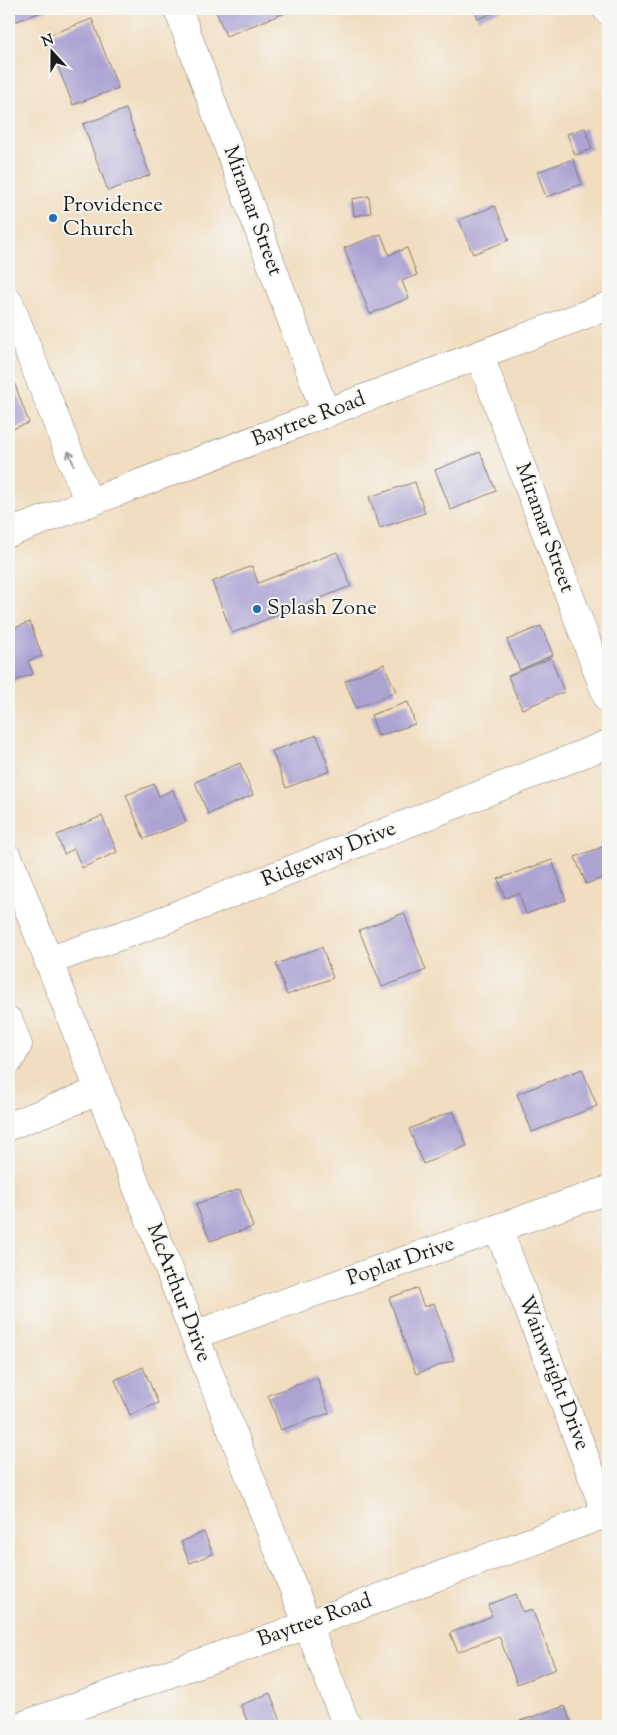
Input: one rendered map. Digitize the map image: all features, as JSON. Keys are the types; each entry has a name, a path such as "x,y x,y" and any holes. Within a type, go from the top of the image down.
{"street":[{"name":"Miramar Street","path":"178,9 326,414"},
{"path":"9,302 89,503"},
{"name":"Baytree Road","path":"9,533 608,306"},
{"name":"Miramar Street","path":"480,356 608,700"},
{"name":"Ridgeway Drive","path":"48,961 154,924 608,744"},
{"name":"McArthur Drive","path":"9,859 17,905 48,961 347,1726"},
{"path":"9,1020 18,1045 9,1061"},
{"path":"9,1126 99,1091"},
{"name":"Poplar Drive","path":"194,1335 608,1190"},
{"name":"Wainwright Drive","path":"498,1228 608,1515"},
{"name":"Baytree Road","path":"21,1726 307,1625 608,1515"}],"building":[{"path":"9,9 49,9 9,24"},
{"path":"215,9 295,9 226,36"},
{"path":"474,9 503,9 478,19"},
{"path":"92,19 118,88 73,105 46,36"},
{"path":"126,109 150,175 108,191 83,124"},
{"path":"585,128 592,149 575,155 567,134"},
{"path":"573,159 582,184 546,197 537,172"},
{"path":"369,196 371,213 354,216 352,199"},
{"path":"495,206 509,240 473,254 459,220"},
{"path":"381,234 389,255 407,248 417,275 402,281 409,298 370,314 344,248"},
{"path":"9,368 29,423 9,430"},
{"path":"480,452 496,491 451,510 435,470"},
{"path":"415,482 425,513 380,528 369,497"},
{"name":"Splash Zone","path":"337,552 351,586 232,633 212,582 252,566 258,583"},
{"path":"30,622 42,656 28,661 33,674 9,683 9,630"},
{"path":"541,626 553,655 520,670 507,640"},
{"path":"551,658 564,692 522,709 508,676"},
{"path":"384,664 396,692 356,708 345,681"},
{"path":"408,702 415,724 378,736 371,715"},
{"path":"317,735 330,771 286,788 272,751"},
{"path":"240,763 253,795 208,814 195,782"},
{"path":"154,784 159,796 173,790 186,822 144,839 126,795"},
{"path":"102,816 117,852 82,868 74,849 64,854 57,835"},
{"path":"608,836 608,876 586,884 575,857 605,846 603,838"},
{"path":"552,860 566,900 526,914 519,893 505,898 498,879"},
{"path":"404,913 426,970 382,987 359,930"},
{"path":"322,947 333,978 287,995 276,964"},
{"path":"582,1069 597,1106 532,1132 517,1094"},
{"path":"453,1111 467,1146 423,1164 409,1129"},
{"path":"240,1189 253,1227 210,1241 196,1204"},
{"path":"417,1288 424,1307 434,1303 454,1360 416,1374 389,1298"},
{"path":"143,1367 158,1403 130,1415 115,1380"},
{"path":"317,1378 329,1413 281,1430 268,1395"},
{"path":"204,1532 213,1554 190,1563 181,1542"},
{"path":"516,1594 523,1612 532,1609 556,1669 517,1684 499,1636 458,1652 450,1633 492,1616 488,1605"},
{"path":"270,1693 283,1726 249,1726 241,1705"},
{"path":"565,1706 572,1726 518,1726 517,1722"}],"place":[{"name":"Providence Church","path":"53,218"},
{"name":"Splash Zone","path":"257,609"}]}
